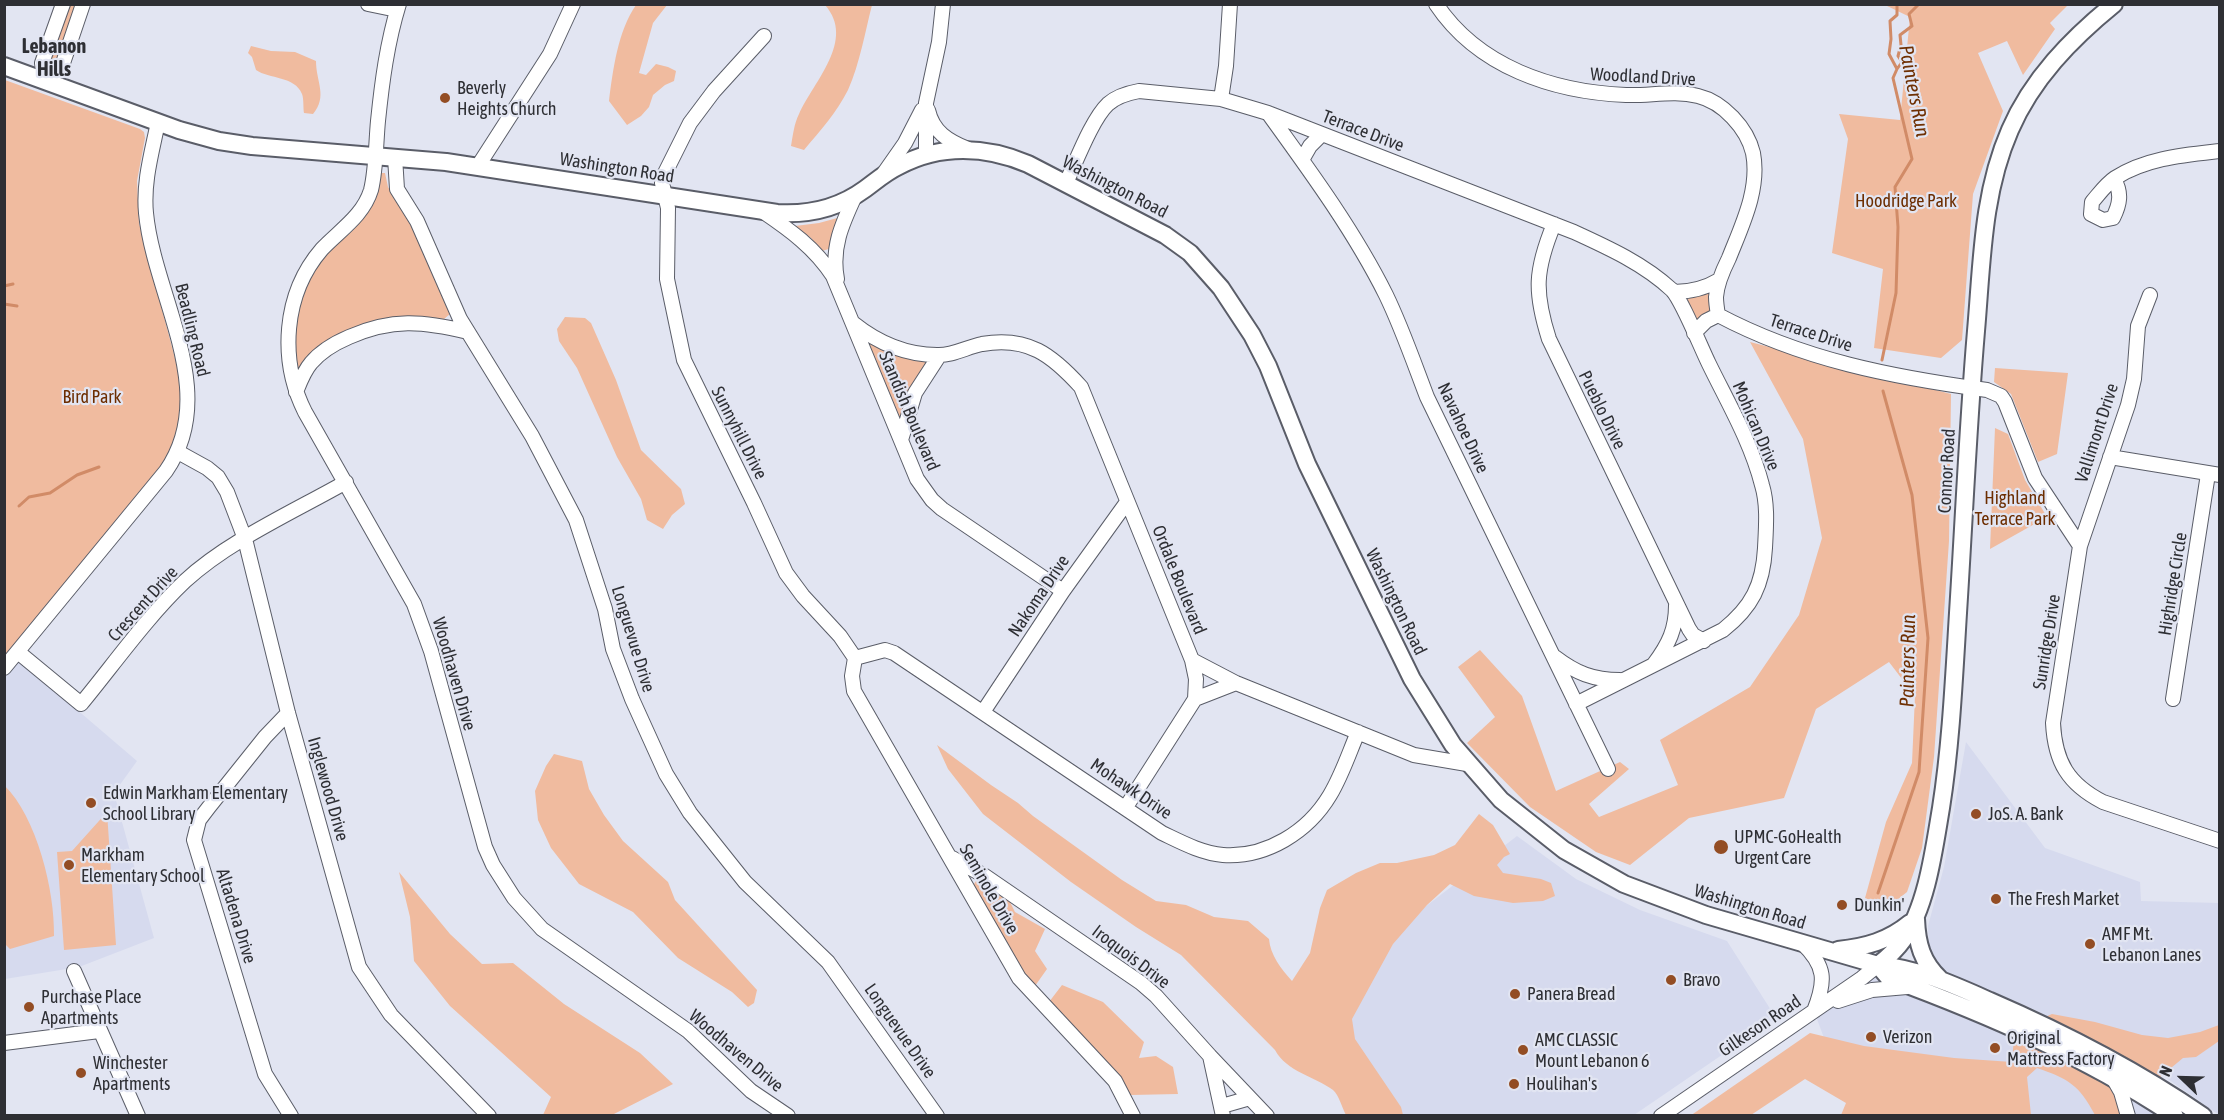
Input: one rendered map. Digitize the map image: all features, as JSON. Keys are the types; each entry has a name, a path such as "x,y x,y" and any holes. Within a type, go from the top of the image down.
{"main road":[{"name":"Connor Road","path":"1878,965 1902,942 1916,918 1933,851 1947,761 1971,388 1987,205 2000,157 2011,128 2044,72 2091,23 2114,4"},
{"name":"Washington Road","path":"4,66 204,138 235,144 395,156 478,166 762,211 811,212 834,206 855,196 899,166 926,155 969,149 1016,159 1165,235 1200,264 1227,295 1264,358 1307,464 1412,679 1440,726 1467,764 1501,800 1522,818 1564,850 1604,874 1674,904 1878,965 1901,967 2024,1016 2139,1075 2203,1116"},
{"path":"1829,951 1863,947 1880,942 1896,934 1916,918"},
{"path":"1916,918 1917,939 1921,953 1929,967 1943,982"},
{"name":"Washington Road","path":"1878,965 1889,978 2001,1022 2052,1045 2114,1078 2175,1116"}],"street":[{"path":"63,4 42,63 45,81 61,69 83,4"},
{"path":"368,4 398,7"},
{"path":"478,166 545,63 573,4"},
{"path":"926,155 926,103 939,42 943,4"},
{"path":"1221,99 1226,66 1230,4"},
{"name":"Woodland Drive","path":"1436,4 1457,32 1484,54 1513,70 1578,91 1700,96 1724,109 1744,131 1753,152 1755,175 1752,198 1719,280 1716,297 1718,315"},
{"name":"Woodhaven Drive","path":"398,7 384,67 372,186 367,200 352,221 313,261 295,300 288,341 290,367 296,392 305,412 414,604 431,651 485,847 493,865 514,898 550,935 688,1031 751,1091 788,1116"},
{"name":"Sunnyhill Drive","path":"764,36 714,91 690,123 663,177 662,183 668,208 667,279 684,360 786,573 803,596 840,636 855,658"},
{"name":"Terrace Drive","path":"1066,183 1098,118 1114,99 1139,91 1221,99 1268,113 1608,247 1646,269 1674,292 1694,333"},
{"path":"926,103 930,118 938,131 949,141 969,149"},
{"path":"880,178 905,143 926,103"},
{"name":"Navahoe Drive","path":"1268,113 1302,160 1362,252 1385,294 1404,335 1427,397 1608,769"},
{"name":"Beadling Road","path":"4,668 166,471 178,452 187,416 187,376 151,241 146,213 147,176 158,122"},
{"path":"1302,160 1322,134"},
{"path":"2114,179 2152,161 2220,151"},
{"name":"Longuevue Drive","path":"395,156 395,180 398,189 417,221 454,306 532,436 576,520 605,609 613,649 632,699 666,774 690,813 738,874 828,962 936,1116"},
{"path":"839,287 835,264 836,245 841,226 855,196"},
{"name":"Standish Boulevard","path":"762,211 812,249 827,267 839,287 916,479 932,500 1063,591"},
{"name":"Pueblo Drive","path":"1554,224 1539,268 1538,292 1541,314 1549,339 1676,604 1689,629 1704,641"},
{"path":"1674,292 1689,292 1707,287 1719,280"},
{"name":"Vallimont Drive","path":"2080,546 2128,405 2134,379 2138,326 2150,295"},
{"path":"1694,333 1706,321 1718,315"},
{"name":"Terrace Drive","path":"1718,315 1774,342 1819,357 1884,374 1971,388"},
{"path":"296,392 307,368 318,356 344,339 367,330 403,322 429,324 468,332"},
{"name":"Ordale Boulevard","path":"853,323 873,339 902,351 939,356 983,344 1012,343 1042,351 1063,366 1081,387 1192,660 1236,683 1421,757 1467,764"},
{"name":"Mohican Drive","path":"1576,704 1724,630 1749,605 1760,583 1764,560 1766,513 1763,486 1752,456 1694,333"},
{"path":"901,440 915,393 939,356"},
{"path":"1971,388 1994,392 2001,396 2035,478 2080,546"},
{"name":"Inglewood Drive","path":"178,452 207,468 218,477 245,539 288,713 359,967 391,1015 489,1116"},
{"path":"2110,458 2216,475"},
{"name":"Highridge Circle","path":"2173,699 2216,475"},
{"name":"Crescent Drive","path":"18,652 81,704 186,580 245,539 346,482"},
{"name":"Nakoma Drive","path":"983,712 1063,591 1127,502"},
{"name":"Sunridge Drive","path":"2080,546 2053,723 2054,740 2064,770 2081,789 2103,802 2220,841"},
{"path":"1653,666 1672,637 1676,621 1676,604"},
{"name":"Mohawk Drive","path":"855,658 885,650 894,653 1162,833 1192,847 1223,855 1254,852 1281,843 1306,824 1330,796 1358,732"},
{"name":"Mohican Drive","path":"1552,655 1572,670 1587,676 1601,680 1625,680"},
{"name":"Seminole Drive","path":"855,658 852,676 854,691 1019,978 1115,1081 1133,1116"},
{"path":"1126,807 1195,699 1196,679 1192,660"},
{"path":"1195,699 1236,683"},
{"name":"Altadena Drive","path":"288,713 265,737 204,813 199,820 194,840 266,1074 291,1116"},
{"name":"Iroquois Drive","path":"950,856 985,876 1141,982 1267,1116"},
{"path":"1802,943 1817,958 1822,970 1821,992 1814,1011"},
{"name":"Gilkeson Road","path":"1660,1116 1878,965"},
{"path":"74,971 138,1116"},
{"path":"1814,1011 1872,990 1915,987"},
{"path":"4,1043 99,1031"},
{"path":"1210,1056 1223,1111 1250,1098"},
{"path":"2114,1078 2124,1098 2128,1116"}],"shaded area":[{"name":"Markham Elementary School","path":"20,661 137,761 114,793 154,938 79,967 5,979 5,675 15,662"},
{"path":"1966,742 2045,848 2140,882 2141,901 2219,903 2219,1115 2165,1077 2033,1009 1946,973 1929,950 1928,926 1944,867"},
{"path":"1517,836 1576,879 1640,910 1727,941 1776,1018 1634,1115 1385,1116 1302,1002"},
{"path":"1870,972 1959,1004 2175,1115 2029,1115 1827,1046 1814,1011"}],"green space":[{"path":"68,5 77,5 55,66 47,63"},
{"path":"636,5 667,5 653,23 639,73 646,75 656,64 676,71 674,81 653,95 649,107 641,116 627,125 609,101 621,38"},
{"path":"825,5 872,5 859,58 848,90 833,114 804,150 791,146 796,122 834,46 836,32 833,18"},
{"name":"Hoodridge Park","path":"1885,5 2068,5 2050,23 2055,29 2023,75 2007,41 1978,53 2003,111 1973,194 1962,340 1941,358 1874,348 1883,269 1832,253 1848,139 1839,114 1900,120 1910,17"},
{"path":"251,46 271,51 295,52 316,61 321,95 313,114 304,113 302,94 294,84 256,70 252,57 248,53"},
{"name":"Bird Park","path":"5,80 144,132 145,138 137,181 139,223 180,377 180,415 175,439 167,458 5,656"},
{"path":"379,173 385,173 388,187 417,233 450,314 444,319 403,316 378,320 297,370 297,321 304,291 320,262 360,222"},
{"path":"841,217 832,248 822,251 811,238 795,226 819,223"},
{"path":"1710,291 1712,310 1697,323 1685,303 1690,297"},
{"path":"565,317 585,318 591,323 616,380 641,450 681,489 685,504 672,515 663,529 647,520 641,499 617,457 577,368 559,341 557,329"},
{"path":"865,340 933,361 900,428"},
{"path":"1750,342 1951,394 1949,541 1934,757 1922,848 1907,892 1887,908 1865,898 1886,822 1912,763 1915,696 1889,662 1816,709 1784,798 1689,818 1630,865 1596,852 1530,807 1467,743 1495,717 1458,667 1480,650 1522,696 1556,791 1620,762 1629,769 1589,804 1599,817 1678,785 1660,740 1750,687 1799,615 1822,538 1803,439"},
{"path":"1995,368 2068,373 2057,454 2038,462 2011,394 1994,382"},
{"name":"Highland Terrace Park","path":"1995,428 2008,434 2025,480 2047,517 1990,549"},
{"path":"937,745 1122,880 1156,901 1186,905 1214,917 1248,921 1269,939 1271,950 1277,961 1292,981 1310,953 1320,908 1327,890 1356,873 1380,863 1397,863 1434,855 1455,845 1479,814 1493,825 1510,854 1497,865 1503,873 1541,879 1551,883 1555,896 1543,901 1513,903 1474,896 1450,884 1427,905 1393,944 1352,1019 1355,1039 1401,1107 1403,1115 1346,1115 1333,1090 1286,1064 1181,955 1071,882 983,814 948,769"},
{"path":"554,754 582,761 589,789 604,815 623,841 668,882 675,900 757,990 754,1003 748,1007 732,992 678,958 633,912 579,884 551,848 538,820 535,791"},
{"path":"4,785 26,816 42,856 51,898 54,936 10,949 4,943"},
{"path":"107,812 116,945 64,950 57,852 72,851"},
{"path":"399,872 450,934 482,964 513,963 564,1004 640,1053 673,1084 612,1115 543,1115 551,1097 450,1006 414,961 410,917"},
{"path":"976,881 1010,902 1015,912 1045,929 1035,951 1047,969 1035,986 1023,974 972,887"},
{"path":"1062,985 1103,1002 1144,1042 1139,1058 1156,1056 1173,1067 1178,1094 1131,1095 1049,1002"},
{"path":"2052,1014 2095,1022 2142,1035 2168,1038 2200,1032 2219,1025 2219,1041 2196,1057 2183,1058 2159,1078 2130,1060 2045,1017"},
{"path":"1810,1033 1864,1046 1954,1058 2012,1062 2014,1037 2113,1082 2121,1115 2095,1115 2084,1097 2072,1084 2037,1068 2027,1077 2031,1115 1841,1115 1846,1103 1805,1079 1751,1115 1690,1116"}],"waterway":[{"name":"Painters Run","path":"1882,360 1896,293 1898,227 1895,187 1912,159 1893,78 1897,69 1889,54 1890,21 1897,15 1897,4"},
{"path":"1897,69 1902,62 1898,56 1901,45 1900,35 1912,26 1909,14 1919,4"},
{"path":"4,286 13,284"},
{"path":"4,304 17,306"},
{"name":"Painters Run","path":"1878,893 1919,772 1928,638 1912,495 1883,391"},
{"path":"19,506 29,497 50,493 77,475 99,467"}],"place":[{"name":"Beverly Heights Church","path":"445,98"},
{"name":"Edwin Markham Elementary School Library","path":"91,803"},
{"name":"JoS. A. Bank","path":"1976,814"},
{"name":"UPMC-GoHealth Urgent Care","path":"1721,847"},
{"name":"Markham Elementary School","path":"69,865"},
{"name":"The Fresh Market","path":"1996,899"},
{"name":"Dunkin'","path":"1842,905"},
{"name":"AMF Mt. Lebanon Lanes","path":"2090,944"},
{"name":"Bravo","path":"1671,980"},
{"name":"Panera Bread","path":"1515,994"},
{"name":"Purchase Place Apartments","path":"29,1007"},
{"name":"Verizon","path":"1871,1037"},
{"name":"Original Mattress Factory","path":"1995,1048"},
{"name":"AMC CLASSIC Mount Lebanon 6","path":"1523,1050"},
{"name":"Winchester Apartments","path":"81,1073"},
{"name":"Houlihan's","path":"1514,1084"}],"district":[{"name":"Lebanon Hills","path":"54,58"}]}
